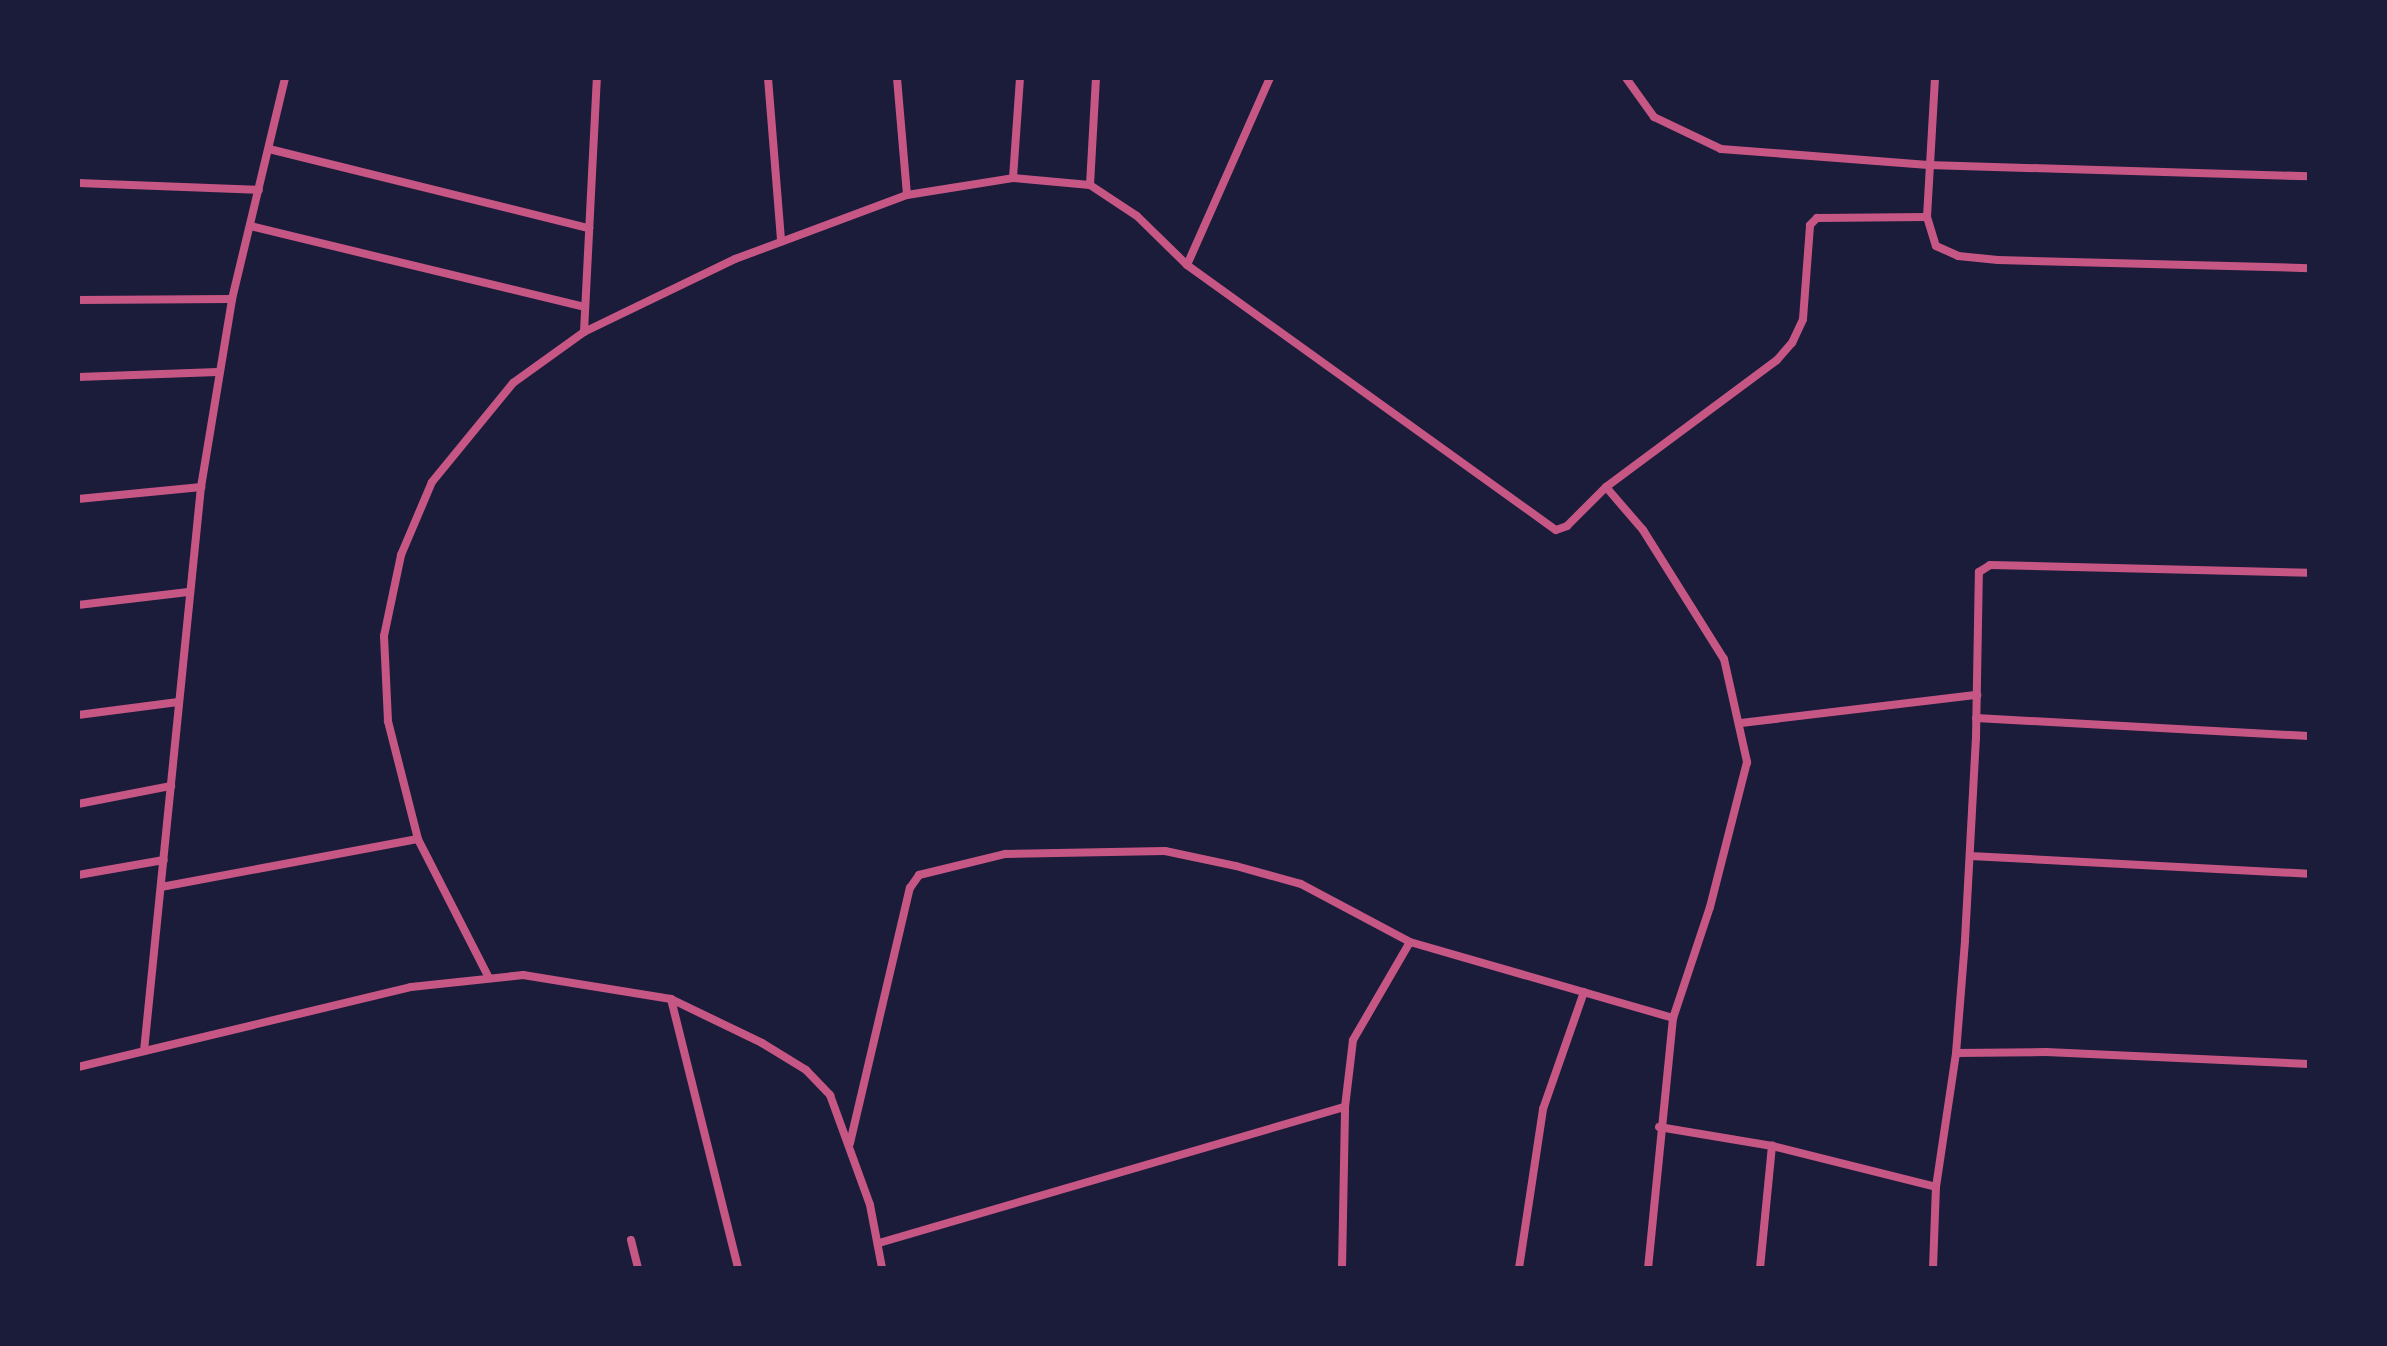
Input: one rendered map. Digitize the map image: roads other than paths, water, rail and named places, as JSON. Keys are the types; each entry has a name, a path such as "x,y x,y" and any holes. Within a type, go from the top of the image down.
{"street":[{"path":"144,1051 201,487 232,299 285,78"},
{"path":"584,332 597,78"},
{"path":"768,78 781,241"},
{"path":"897,78 907,195"},
{"path":"1013,178 1020,78"},
{"path":"1090,185 1096,78"},
{"path":"1187,265 1270,78"},
{"path":"1626,78 1654,117 1721,149 1928,165 2309,176"},
{"path":"1935,78 1927,217 1936,246 1958,256 2309,268"},
{"path":"269,149 589,228"},
{"path":"489,978 418,839 388,721 384,636 401,555 432,482 469,432 513,383 584,332 781,241 907,195 1013,178 1090,185 1137,216 1187,265 1543,525 1567,526 1606,487 1792,343 1803,319 1810,225 1817,218 1927,217"},
{"path":"78,183 259,190"},
{"path":"250,226 584,307"},
{"path":"78,300 232,299"},
{"path":"78,377 218,372"},
{"path":"78,499 201,487"},
{"path":"1606,487 1668,567 1724,659 1741,723 1747,762 1741,799 1673,1018 1659,1127 1648,1268"},
{"path":"1933,1268 1936,1187 1956,1053 1970,856 1979,572 1990,565 2309,573"},
{"path":"78,605 188,592"},
{"path":"1741,723 1977,695"},
{"path":"78,715 178,702"},
{"path":"1976,718 2309,736"},
{"path":"78,804 171,786"},
{"path":"161,887 418,839"},
{"path":"850,1143 904,907 919,875 1005,854 1165,851 1301,884 1410,942 1673,1018"},
{"path":"1970,856 2309,874"},
{"path":"78,875 164,860"},
{"path":"1342,1268 1345,1107 1353,1040 1410,942"},
{"path":"78,1067 411,987 489,978 523,975 671,999 806,1070 830,1095 850,1143 879,1243 882,1268"},
{"path":"1519,1268 1543,1109 1584,992"},
{"path":"671,999 738,1268"},
{"path":"1956,1053 2061,1052 2309,1064"},
{"path":"879,1243 1345,1107"},
{"path":"1659,1127 1772,1146 1936,1187"},
{"path":"1760,1268 1772,1146"},
{"path":"631,1240 638,1268"}]}
